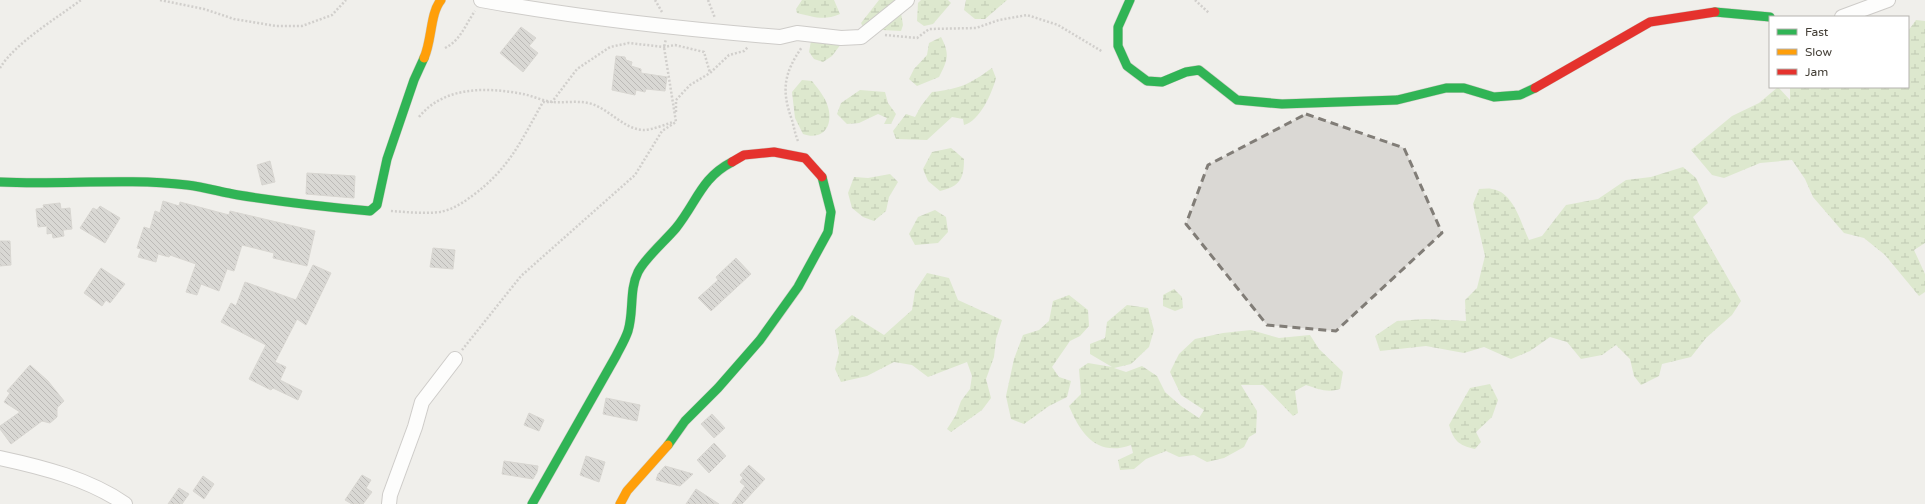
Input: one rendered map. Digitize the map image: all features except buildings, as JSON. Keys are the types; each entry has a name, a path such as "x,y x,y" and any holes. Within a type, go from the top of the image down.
{"street":[{"path":"0,182 36,184 122,182 189,185 231,194 296,204 370,211 377,205 387,159 414,80 428,48 436,6 440,0"},
{"path":"480,3 670,27 780,37 797,32 841,38 861,37 907,0"},
{"path":"1130,0 1118,28 1118,46 1127,66 1147,81 1162,82 1186,72 1199,70 1237,100 1282,104 1397,100 1446,88 1464,88 1494,97 1520,95 1576,66 1650,22 1709,12 1769,17"},
{"path":"1845,16 1888,0"},
{"path":"532,504 616,356 628,331 634,283 639,270 680,223 692,206 702,186 720,168 744,155 774,152 805,158 822,177 831,212 828,232 818,252 798,287 764,335 718,388 685,421 662,454 627,491 620,504"},
{"path":"389,504 390,495 415,427 422,402 455,359"},
{"path":"0,458 45,468 114,496 125,504"}],"path":[{"path":"0,68 4,61 33,36 81,0"},
{"path":"160,0 204,9 234,20 276,26 302,26 332,14 346,0"},
{"path":"655,0 670,27 664,47 676,122"},
{"path":"1195,0 1208,13"},
{"path":"438,51 454,43 480,3"},
{"path":"868,31 905,38 917,38 929,30 976,28 999,20 1027,15 1058,24 1108,55"},
{"path":"552,102 577,70 610,47 630,43 664,47 675,45 704,52 710,73"},
{"path":"803,44 791,62 784,85 794,133 805,158"},
{"path":"676,122 676,100 690,85 710,73 729,54 744,51 750,46"},
{"path":"418,119 439,99 458,92 481,90 507,92 552,102"},
{"path":"370,211 440,212 462,204 500,172 515,153 543,102 575,101 593,105 629,125 644,130 676,122"},
{"path":"455,359 521,276 635,175 662,131 676,122"}],"highlighted area":[{"path":"1306,114 1404,148 1442,233 1336,331 1267,325 1186,224 1208,165"}],"green space":[{"path":"802,0 834,0 840,14 824,18 797,13 796,9"},
{"path":"879,0 910,0 900,7 903,25 901,31 864,29 861,23"},
{"path":"921,0 948,0 951,3 933,24 924,26 917,21 918,3"},
{"path":"966,0 1007,0 985,19 975,19 964,10"},
{"path":"1916,20 1925,21 1925,243 1914,250 1925,274 1925,292 1919,296 1885,255 1864,238 1844,233 1813,197 1805,179 1792,160 1760,163 1724,178 1712,175 1691,150 1732,116 1759,103 1777,88 1779,88 1790,100 1790,88 1909,88 1909,30"},
{"path":"941,37 947,53 942,71 939,77 917,86 909,79 914,69 927,55 929,43"},
{"path":"844,40 832,56 823,62 814,59 809,52 811,41"},
{"path":"992,68 996,78 992,91 980,112 970,122 964,125 963,119 952,117 927,140 896,139 893,131 906,114 915,117 921,106 932,92 964,85"},
{"path":"802,80 812,81 822,95 829,111 829,123 827,128 824,132 815,136 803,134 795,118 792,92"},
{"path":"860,90 885,92 888,103 896,114 891,124 884,124 887,118 878,114 859,123 847,124 837,114 841,103"},
{"path":"951,148 964,159 962,177 960,181 952,187 940,191 928,181 923,169 932,152"},
{"path":"1683,167 1696,178 1708,203 1693,217 1741,301 1732,315 1706,338 1691,357 1662,364 1659,376 1641,385 1634,376 1630,359 1616,345 1602,355 1581,359 1567,342 1550,337 1530,351 1511,359 1484,347 1464,353 1426,346 1380,351 1375,336 1397,321 1425,319 1466,321 1465,300 1477,288 1485,256 1473,204 1479,189 1492,189 1500,191 1506,196 1516,210 1529,240 1542,236 1566,205 1598,199 1626,180 1651,177"},
{"path":"890,174 898,182 889,197 886,211 874,221 863,217 852,208 848,193 854,177 868,178"},
{"path":"935,210 946,217 948,232 938,243 915,245 909,234 918,217"},
{"path":"927,273 949,278 958,300 1002,320 996,339 994,357 986,379 991,398 982,410 951,432 947,429 956,415 961,401 970,389 972,376 967,362 928,377 912,365 894,362 867,376 841,382 835,369 839,353 835,330 852,315 884,335 912,310 915,291"},
{"path":"1174,289 1182,297 1183,308 1175,311 1163,306 1163,295"},
{"path":"1069,295 1088,310 1089,326 1080,336 1070,341 1052,367 1059,377 1071,381 1067,397 1049,406 1024,424 1011,419 1006,396 1014,359 1023,335 1039,330 1049,321 1053,301"},
{"path":"1127,305 1148,308 1154,330 1149,347 1131,364 1114,368 1126,372 1142,366 1157,376 1165,392 1181,406 1199,418 1204,410 1181,395 1170,372 1179,354 1195,339 1223,333 1251,330 1279,338 1310,335 1319,349 1343,372 1340,389 1327,391 1306,385 1295,391 1298,413 1293,416 1263,385 1241,385 1257,411 1256,433 1249,437 1244,447 1224,458 1207,462 1194,455 1179,457 1166,451 1146,459 1134,469 1120,470 1118,460 1133,453 1131,445 1119,448 1109,448 1100,446 1092,441 1079,426 1069,406 1081,394 1079,369 1088,363 1112,367 1090,354 1090,344 1105,338 1107,322"},
{"path":"1490,384 1498,400 1492,417 1476,432 1481,442 1475,449 1464,446 1455,439 1449,425 1470,388"}],"traffic: fast":[{"path":"1130,0 1118,27 1118,46 1127,66 1147,81 1162,82 1186,72 1199,70 1237,100 1282,104 1397,100 1446,88 1464,88 1494,97 1520,95 1535,88"},
{"path":"1715,12 1769,17"},
{"path":"0,182 164,183 193,186 271,200 370,211 377,205 387,159 414,80 424,58"},
{"path":"532,504 625,338 630,324 633,286 638,272 650,255 676,228 706,183 713,175 732,162"},
{"path":"668,445 685,421 718,388 760,340 798,287 828,232 831,212 822,177"}],"traffic: slow":[{"path":"424,58 427,51 435,12 441,0"},
{"path":"620,504 627,491 668,445"}],"traffic: jam":[{"path":"1535,88 1650,22 1715,12"},
{"path":"732,162 744,155 774,152 805,158 822,177"}]}
